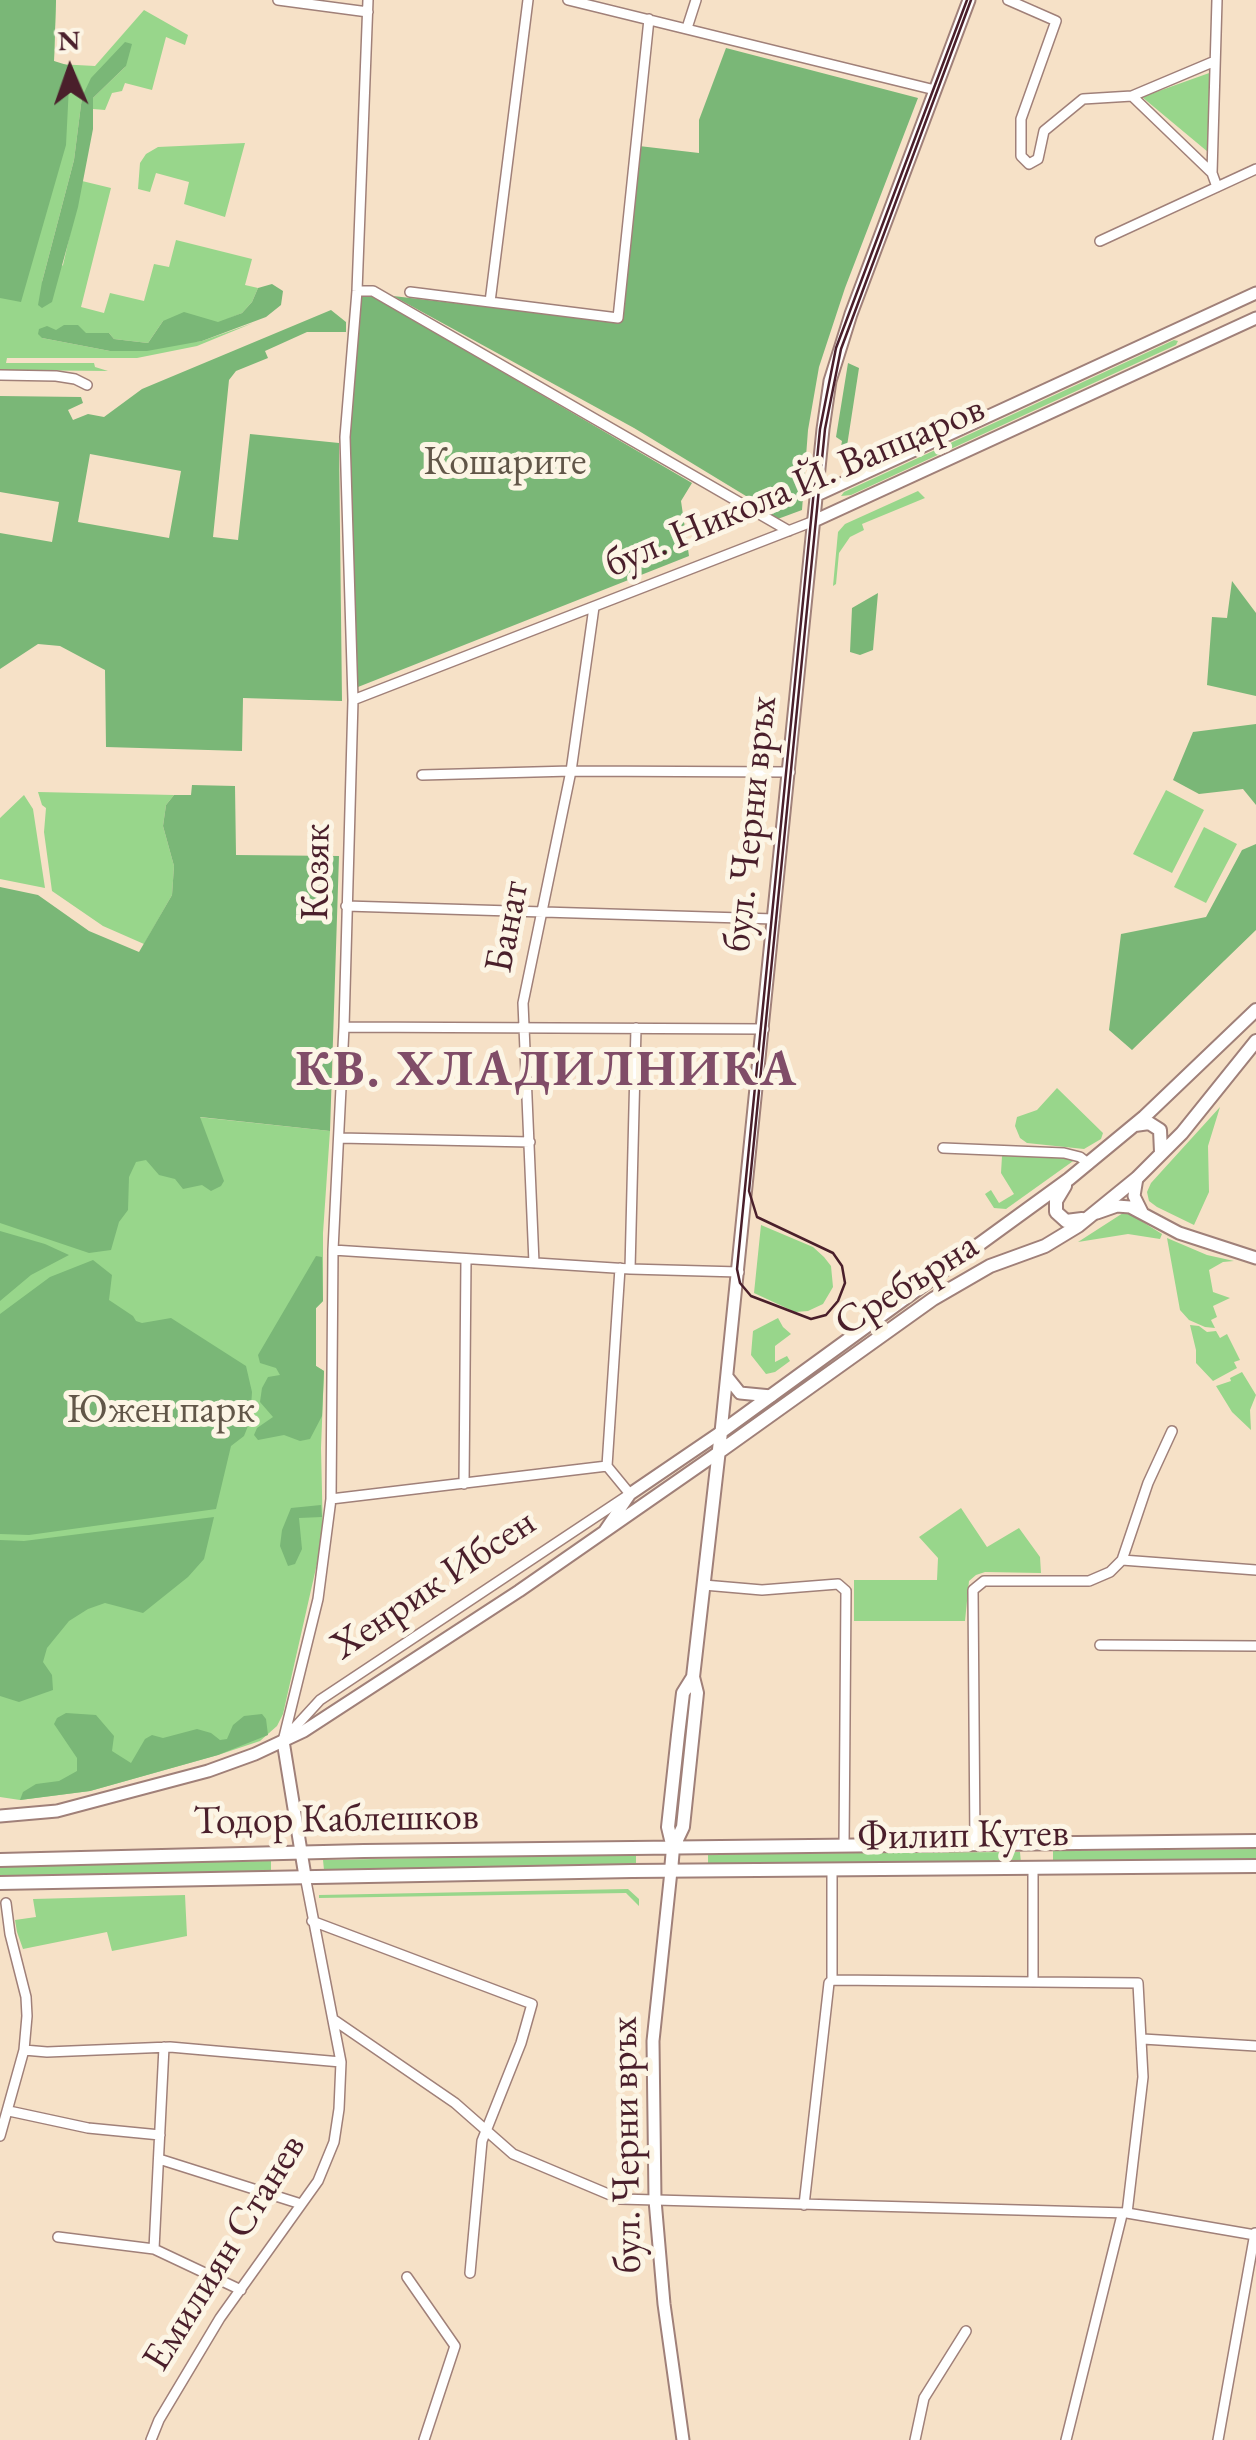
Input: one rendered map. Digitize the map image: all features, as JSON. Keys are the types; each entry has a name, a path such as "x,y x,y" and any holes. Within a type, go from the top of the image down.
{"main road":[{"name":"бул. Черни връх","path":"683,2440 664,2304 655,2200 653,2041 673,1848 683,1827 697,1693 693,1677 739,1272 822,429 837,355 969,0"},
{"name":"бул. Никола Й. Вапцаров","path":"817,495 1256,293"},
{"name":"бул. Никола Й. Вапцаров","path":"814,521 1256,318"},
{"path":"1188,324 1198,345"},
{"name":"Сребърна","path":"721,1432 1069,1180 1196,1069 1256,1010"},
{"path":"1069,1180 1056,1201 1056,1212 1062,1220 1071,1222 1092,1215 1137,1178 1203,1110 1256,1041"},
{"path":"1135,1124 1150,1123 1160,1130 1160,1152"},
{"path":"1137,1178 1134,1196 1142,1212 1179,1233 1256,1258"},
{"name":"Сребърна","path":"719,1452 933,1299 990,1266 1061,1238 1092,1215 1118,1206 1142,1212"},
{"path":"728,1377 740,1393 771,1396"},
{"name":"Хенрик Ибсен","path":"604,1532 630,1494 721,1432"},
{"name":"Хенрик Ибсен","path":"0,1816 36,1814 95,1801 208,1771 283,1741 356,1698 719,1452"},
{"name":"Емилиян Станев","path":"283,1741 305,1876"},
{"name":"Филип Кутев","path":"673,1848 1256,1842"},
{"name":"Тодор Каблешков","path":"0,1860 673,1848"},
{"name":"Филип Кутев","path":"671,1871 1256,1866"},
{"name":"Тодор Каблешков","path":"0,1883 671,1871"}],"street":[{"path":"278,0 368,12"},
{"name":"Козяк","path":"283,1741 318,1599 331,1499 333,1250 353,700 345,436 357,291 368,0"},
{"path":"490,302 528,0"},
{"path":"568,0 935,90"},
{"path":"687,28 696,0"},
{"path":"1008,0 1056,21 1021,119 1019,136 1024,162 1029,164 1038,159 1044,131 1083,99 1132,96 1214,61"},
{"path":"1217,0 1212,174 1217,187"},
{"path":"410,292 618,318 649,19"},
{"path":"1132,96 1212,174"},
{"path":"1100,241 1256,169"},
{"path":"357,291 373,291 789,531"},
{"path":"0,374 56,376 87,385"},
{"name":"бул. Никола Й. Вапцаров","path":"353,700 814,521"},
{"name":"Банат","path":"534,1263 523,1003 571,771 594,606"},
{"path":"422,775 790,772"},
{"path":"346,906 774,919"},
{"path":"344,1027 764,1029"},
{"path":"630,1494 608,1466 625,1268 636,1028"},
{"path":"339,1138 530,1142"},
{"path":"943,1148 1064,1153 1080,1157 1088,1164"},
{"path":"333,1250 739,1272"},
{"path":"464,1484 466,1259"},
{"path":"976,1845 973,1590 984,1581 1089,1581 1102,1577 1122,1560 1148,1484 1172,1431"},
{"path":"331,1499 608,1466"},
{"name":"Хенрик Ибсен","path":"283,1741 320,1700 630,1494"},
{"path":"1122,1560 1256,1570"},
{"path":"704,1586 762,1590 838,1584 846,1591 844,1846"},
{"path":"1100,1645 1256,1646"},
{"path":"1032,1868 1033,1980"},
{"path":"804,2204 832,1980 832,1870"},
{"name":"Емилиян Станев","path":"151,2440 201,2348 318,2181 334,2142 341,2062 305,1876"},
{"path":"0,2136 24,2050 26,1997 6,1902"},
{"path":"312,1920 532,2004 522,2043 482,2141 470,2273"},
{"path":"832,1980 1138,1983 1142,2077 1124,2214 1066,2440"},
{"path":"334,2020 455,2102 513,2154 620,2200 1124,2214 1256,2233 1218,2440"},
{"path":"1143,2039 1256,2046"},
{"path":"154,2249 164,2047"},
{"path":"24,2050 205,2048 341,2062"},
{"path":"9,2111 88,2128 160,2134"},
{"path":"159,2158 302,2204"},
{"path":"58,2236 154,2249 241,2290"},
{"path":"406,2277 453,2343 454,2350 424,2440"},
{"path":"915,2440 924,2398 966,2331"}],"green space":[{"path":"0,0 56,0 54,61 58,64 95,66 144,10 188,35 185,45 166,37 152,90 125,83 122,91 112,93 105,110 93,109 93,98 126,66 82,97 74,160 42,282 63,265 82,181 111,188 81,307 104,313 110,293 144,301 154,264 169,267 176,240 252,259 245,285 258,288 242,313 218,323 163,321 148,343 114,339 109,333 42,338 110,351 202,341 253,323 197,346 137,358 7,358 6,363 94,363 108,371 3,370 0,376"},
{"path":"0,0 56,0 54,61 70,66 66,145 21,302 0,298"},
{"path":"125,42 132,44 126,66 93,98 93,129 78,207 52,302 42,308 38,305 42,282 74,160 82,97 91,78"},
{"path":"726,48 918,98 819,367 808,430 802,510 775,520 769,510 634,428 393,296 619,322 639,146 699,153 699,120"},
{"path":"1212,72 1208,152 1142,97"},
{"path":"245,143 225,217 184,204 189,182 156,173 150,192 138,189 140,163 158,147"},
{"path":"272,284 283,291 281,305 266,317 202,341 147,351 110,351 38,334 39,329 47,326 56,330 64,325 78,325 86,333 109,333 114,339 148,343 163,321 184,312 218,322 242,313 258,288"},
{"name":"Кошарите","path":"361,295 371,295 692,483 681,501 689,556 358,687 349,438"},
{"path":"331,310 346,322 346,332 307,332 265,351 268,358 236,371 229,380 213,537 238,540 250,434 339,443 342,701 243,698 242,751 106,747 105,670 60,646 38,644 0,669 0,533 52,542 59,502 0,492 0,396 81,397 83,403 68,410 73,420 88,414 104,417 142,389","holes":["90,454 181,471 169,538 78,522"]},
{"path":"1178,341 1176,345 851,495 841,496 844,492"},
{"path":"848,363 859,368 847,446 850,452 859,453 844,459 840,452 842,441 836,437"},
{"path":"918,491 925,498 862,524 864,530 850,537 839,553 833,586 838,532 845,524"},
{"path":"1232,581 1256,613 1256,696 1207,685 1212,617 1227,618"},
{"path":"878,593 873,650 860,655 850,652 852,608"},
{"path":"1256,724 1256,805 1243,789 1199,794 1173,780 1193,732"},
{"path":"192,785 235,786 236,855 339,856 330,1131 200,1117 224,1181 221,1186 211,1191 202,1185 183,1189 175,1179 159,1175 146,1160 136,1162 129,1177 128,1210 119,1222 111,1250 89,1253 0,1223 0,887 38,895 89,931 139,952 172,895 174,866 163,826 166,805 174,795 191,795"},
{"path":"1166,790 1204,810 1172,873 1133,854"},
{"path":"38,792 174,795 166,805 163,826 174,866 172,895 144,944 103,926 52,891 44,832 46,808"},
{"path":"24,795 33,809 45,888 0,879 0,818"},
{"path":"1204,827 1237,844 1206,903 1174,887"},
{"path":"1256,844 1256,930 1132,1050 1109,1030 1121,934 1206,917 1242,850"},
{"path":"1057,1088 1103,1133 1101,1139 1084,1149 1027,1143 1020,1138 1015,1126 1017,1117 1037,1110"},
{"name":"Южен парк","path":"0,1096 330,1131 323,1301 316,1308 316,1366 324,1371 323,1537 283,1714 277,1726 260,1741 218,1755 90,1791 20,1800 0,1797"},
{"path":"1220,1107 1208,1146 1209,1192 1194,1225 1157,1207 1149,1201 1147,1192"},
{"path":"1002,1156 1076,1159 1006,1209 994,1208 985,1194 991,1190 999,1203 1014,1194 1001,1173"},
{"path":"1123,1213 1162,1234 1160,1239 1128,1234 1078,1242"},
{"path":"761,1225 813,1247 824,1257 831,1266 833,1287 823,1304 795,1312 754,1293"},
{"path":"0,1231 69,1255 31,1275 0,1301"},
{"path":"1167,1238 1207,1255 1234,1261 1209,1270 1213,1292 1230,1298 1213,1306 1217,1317 1211,1320 1215,1328 1189,1320 1180,1310"},
{"path":"316,1256 322,1257 323,1301 316,1308 316,1366 324,1371 322,1416 310,1439 300,1441 284,1435 258,1440 254,1435 257,1428 273,1417 260,1402 262,1388 268,1377 280,1375 276,1368 260,1363 258,1355"},
{"path":"93,1260 112,1275 109,1300 136,1321 171,1318 246,1366 252,1392 250,1421 244,1436 231,1446 216,1509 29,1535 0,1534 0,1314 50,1277"},
{"path":"778,1318 791,1334 775,1346 775,1362 787,1356 790,1361 766,1374 751,1355 753,1331"},
{"path":"1190,1325 1216,1331 1220,1338 1227,1334 1240,1360 1234,1362 1237,1368 1213,1381 1196,1363"},
{"path":"1242,1372 1256,1395 1250,1410 1251,1430 1232,1412 1216,1386"},
{"path":"321,1505 322,1517 299,1518 302,1549 295,1564 288,1566 280,1546 291,1508"},
{"path":"961,1508 987,1547 1019,1528 1040,1557 1041,1573 976,1575 969,1581 965,1621 854,1621 854,1580 937,1580 938,1558 919,1537"},
{"path":"214,1517 204,1559 143,1613 105,1603 69,1621 47,1648 43,1662 52,1675 53,1690 19,1702 0,1696 0,1540 24,1541"},
{"path":"66,1713 96,1715 114,1736 112,1751 131,1763 145,1739 152,1735 163,1738 197,1729 220,1740 227,1739 233,1725 244,1716 262,1714 268,1735 218,1755 90,1791 20,1800 23,1792 36,1784 59,1781 77,1771 77,1758 54,1724"},
{"path":"1256,1849 1256,1860 1053,1862 1053,1851"},
{"path":"1020,1852 1021,1863 708,1865 708,1854"},
{"path":"636,1854 636,1865 324,1870 323,1860"},
{"path":"271,1861 271,1871 0,1876 0,1865"},
{"path":"628,1889 639,1899 639,1906 626,1893 319,1898 319,1895"},
{"path":"185,1895 187,1936 112,1951 107,1932 23,1949 17,1932 15,1920 36,1917 33,1899"}],"tram line":[{"path":"967,0 836,348 820,429 737,1269 740,1283 751,1296 811,1319 826,1315 838,1301 845,1283 842,1266 833,1253 757,1217 749,1191 825,429 841,349 971,0"}],"district":[{"name":"КВ. ХЛАДИЛНИКА","path":"547,1071"}]}
